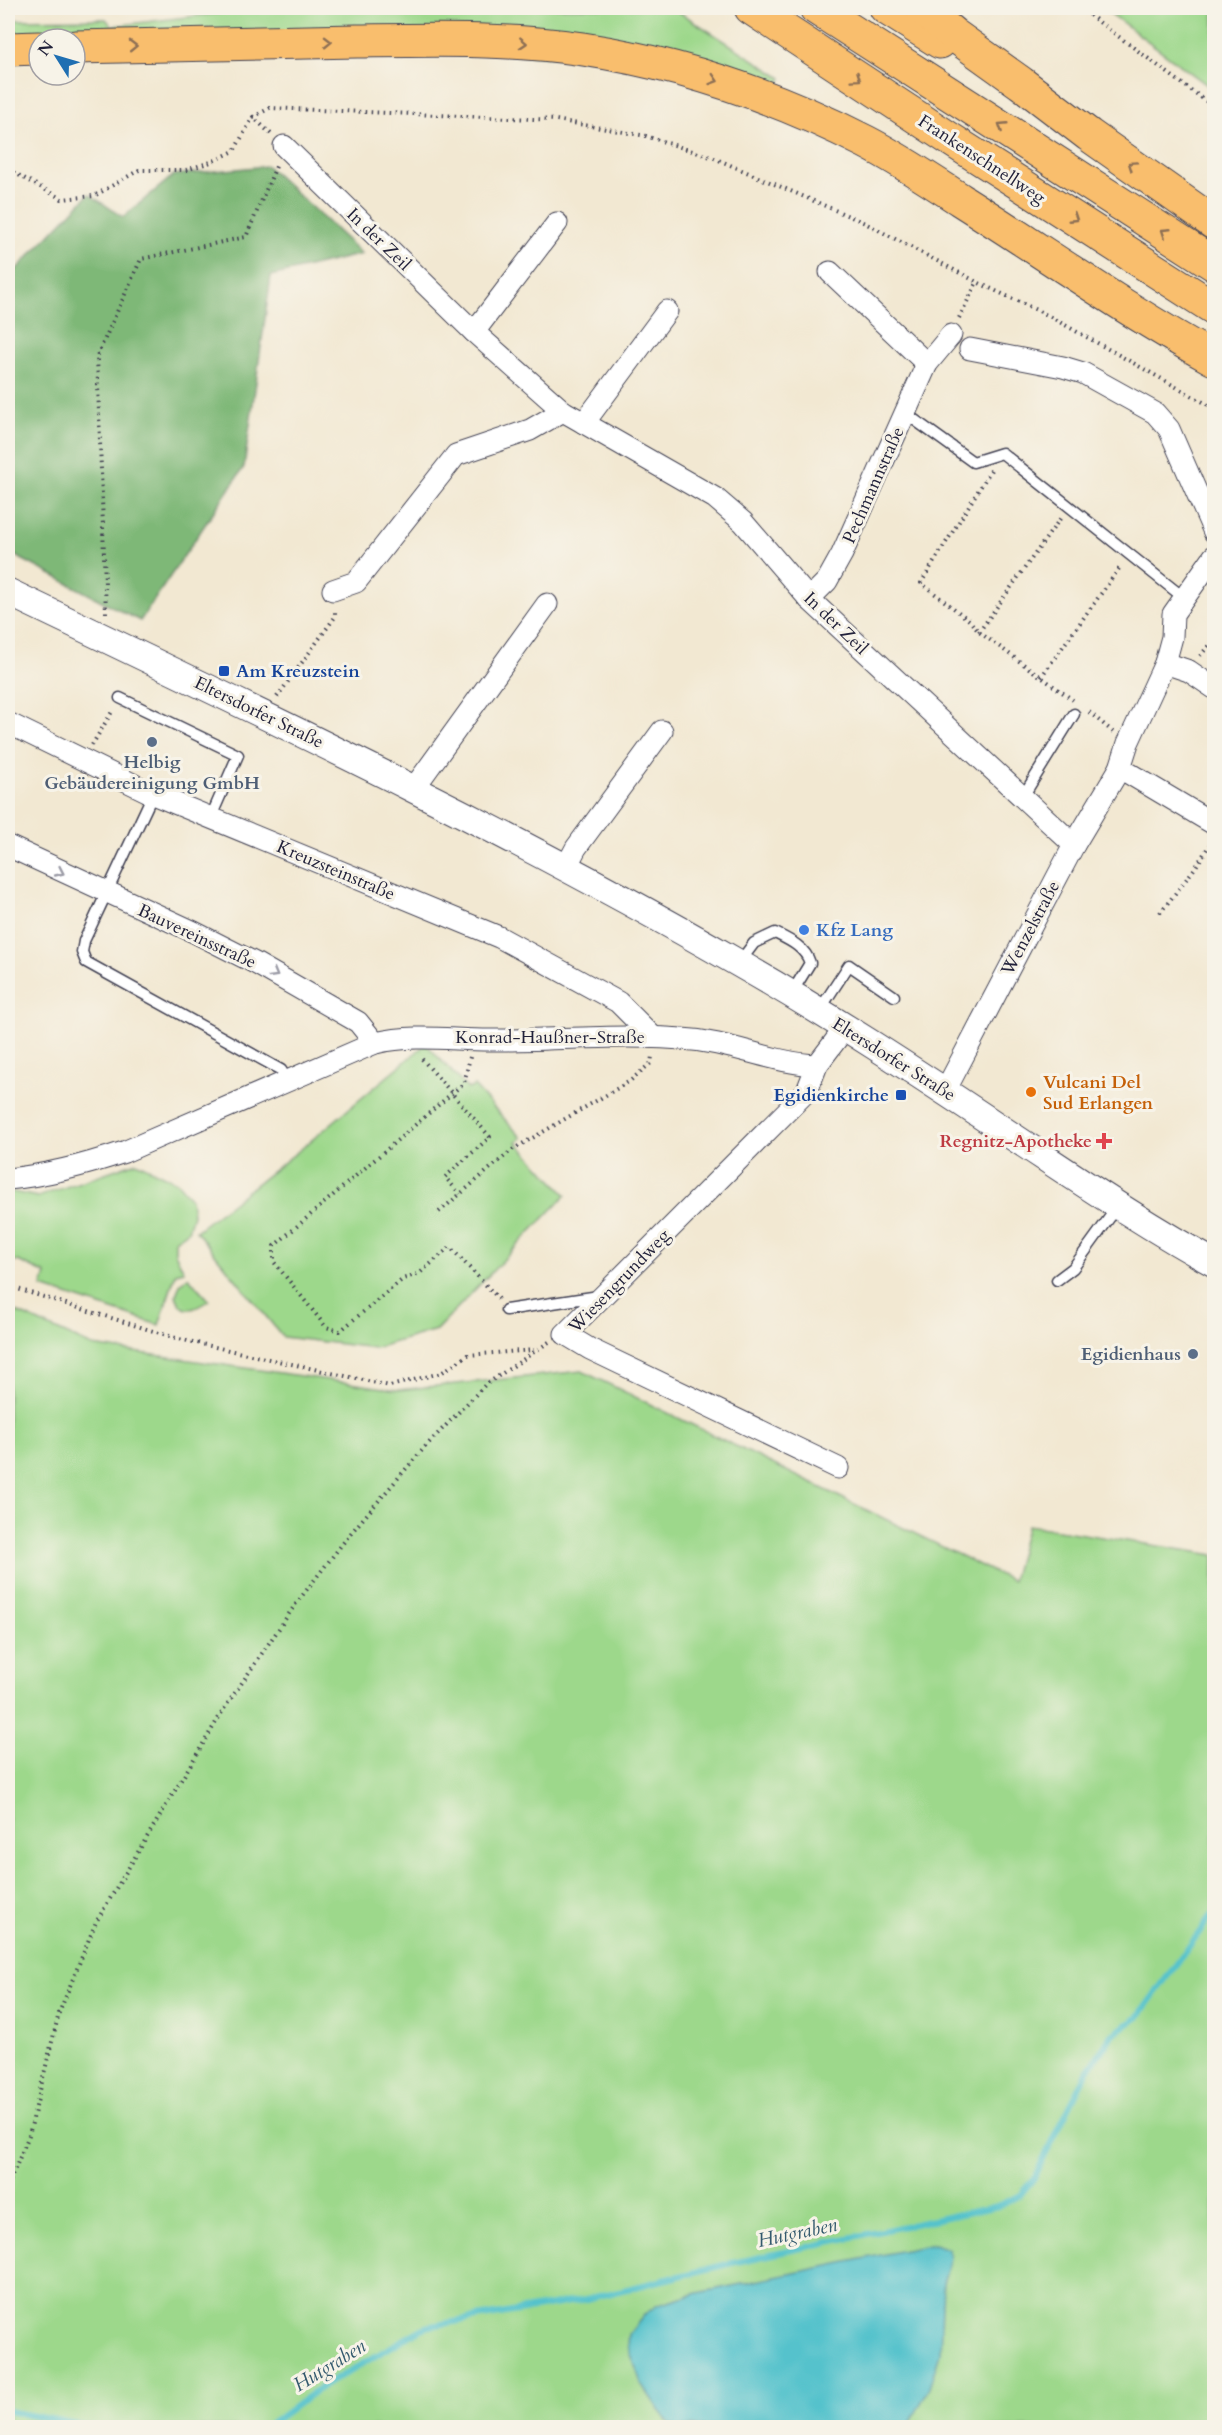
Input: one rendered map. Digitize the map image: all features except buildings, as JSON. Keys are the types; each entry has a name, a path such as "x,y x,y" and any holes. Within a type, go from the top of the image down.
{"highway":[{"name":"Frankenschnellweg","path":"751,8 950,140 1215,308"},
{"name":"Frankenschnellweg","path":"816,8 1215,264"},
{"path":"886,8 1089,135"},
{"path":"922,8 954,35 1022,83 1089,135 1215,223"},
{"path":"87,47 429,40 501,42 582,49 674,67 743,89 868,143 1014,233 1179,340 1215,359"},
{"path":"8,49 27,48"}],"street":[{"name":"In der Zeil","path":"284,146 474,332 563,411 715,498 743,522 809,599 1074,845"},
{"path":"474,332 557,224"},
{"path":"830,272 927,364"},
{"path":"584,423 667,311"},
{"name":"Pechmannstraße","path":"809,599 827,581 842,554 927,364 951,335"},
{"path":"970,350 1063,366 1083,373 1155,413 1169,429 1215,532"},
{"path":"333,590 356,582 456,456 530,430 563,411"},
{"path":"1183,597 1215,556"},
{"name":"Eltersdorfer Straße","path":"8,592 105,629 264,715 414,788 566,867 739,963 945,1091 1118,1206 1215,1263"},
{"name":"Wenzelstraße","path":"945,1091 1074,845 1120,768 1128,743 1165,663 1172,637 1173,614 1183,597"},
{"path":"414,788 547,604"},
{"path":"1165,663 1190,671 1215,688"},
{"name":"Kreuzsteinstraße","path":"8,723 84,758 153,794 499,937 618,1002 652,1037"},
{"path":"566,867 576,848 662,731"},
{"path":"1120,768 1215,824"},
{"name":"Bauvereinsstraße","path":"8,846 194,932 255,963 358,1022 375,1043"},
{"name":"Wiesengrundweg","path":"838,1467 590,1349 565,1334 807,1091 817,1065 845,1028"},
{"name":"Konrad-Haußner-Straße","path":"8,1179 30,1177 88,1165 124,1152 375,1043 401,1037 494,1040 652,1037 696,1040 794,1064 817,1065"}],"lane":[{"path":"905,413 974,462 1002,453 1183,597"},
{"path":"120,698 238,755 211,817"},
{"path":"1022,798 1077,709"},
{"path":"153,794 84,941 82,952 86,962 280,1070 288,1081"},
{"path":"739,963 754,943 776,933 795,944 808,954 810,963 791,994"},
{"path":"819,1012 849,965 894,996"},
{"path":"1057,1280 1073,1268 1118,1206"},
{"path":"506,1310 602,1295"}],"path":[{"path":"1080,8 1215,106"},
{"path":"8,171 62,199 94,196 139,170 186,170 234,151 253,117 270,108 435,113 556,120 646,136 714,158 855,219 1047,315 1215,408"},
{"path":"105,629 97,356 141,259 246,237 284,146 253,117"},
{"path":"951,335 977,282"},
{"path":"1002,453 921,583 969,620 980,632 1041,677 1077,709"},
{"path":"980,632 1069,505"},
{"path":"1041,677 1130,553"},
{"path":"264,715 335,617 333,590"},
{"path":"84,758 120,698"},
{"path":"1088,711 1128,743"},
{"path":"1160,913 1196,868 1215,838"},
{"path":"439,1212 512,1150 637,1075 651,1063 652,1037"},
{"path":"475,1039 464,1083 274,1246 274,1262 326,1327 340,1331 403,1279 420,1273 450,1247 494,1292 506,1310"},
{"path":"422,1059 490,1137 445,1177 460,1194"},
{"path":"8,1286 179,1339 390,1386 441,1373 468,1355 535,1350"},
{"path":"8,2186 29,2136 59,2013 96,1922 224,1709 295,1605 350,1534 417,1456 485,1385 535,1350 565,1334"}],"green space":[{"path":"263,8 673,8 782,78 778,86 713,64 87,33 87,27 27,27 27,35 8,36 8,20 106,19 112,26"},
{"path":"1103,8 1214,8 1214,90"},
{"path":"267,166 362,254 271,276 244,467 140,621 8,552 8,278 89,194 123,217 174,175"},
{"path":"426,1044 468,1089 474,1086 522,1138 517,1142 566,1195 436,1330 375,1348 283,1337 196,1231 301,1149"},
{"path":"136,1162 177,1182 191,1199 193,1215 188,1231 175,1240 175,1253 184,1271 176,1273 159,1325 42,1287 46,1274 18,1261 8,1260 8,1191 38,1197"},
{"path":"188,1277 209,1300 190,1309 182,1306 176,1295 180,1284"},
{"path":"8,1308 92,1346 398,1390 582,1371 1012,1581 1027,1525 1214,1555 1214,2423 1209,2428 8,2427"}],"water":[{"path":"934,2244 948,2249 950,2258 943,2284 940,2353 929,2388 908,2427 677,2427 670,2424 641,2383 628,2346 629,2334 645,2314 658,2305 698,2293"}],"waterway":[{"name":"Hutgraben","path":"265,2428 314,2392 425,2327 587,2299 732,2263 998,2206 1020,2195 1034,2178 1086,2074 1112,2035 1138,2017 1214,1912"},
{"name":"Hutgraben","path":"8,2411 97,2428"}],"place":[{"name":"Am Kreuzstein","path":"224,671"},
{"name":"Helbig Gebäudereinigung GmbH","path":"152,742"},
{"name":"Kfz Lang","path":"804,930"},
{"name":"Vulcani Del Sud Erlangen","path":"1031,1092"},
{"name":"Egidienkirche","path":"901,1095"},
{"name":"Regnitz-Apotheke","path":"1104,1141"},
{"name":"Egidienhaus","path":"1193,1354"}]}
